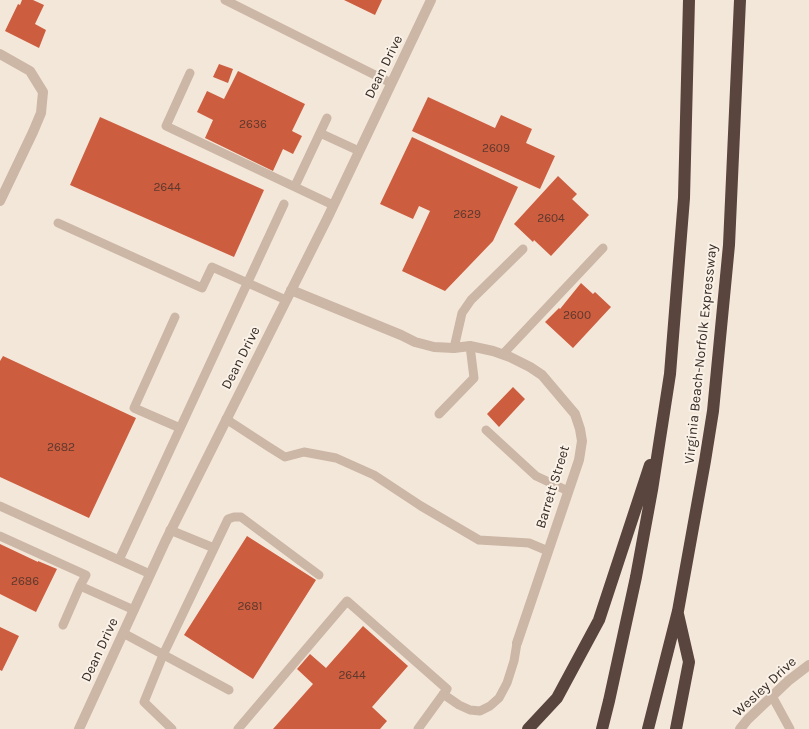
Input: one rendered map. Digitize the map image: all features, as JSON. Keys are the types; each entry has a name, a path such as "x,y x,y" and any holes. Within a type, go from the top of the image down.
{"highway":[{"name":"Virginia Beach-Norfolk Expressway","path":"648,729 678,611 713,411 729,245 740,0"},
{"name":"Virginia Beach-Norfolk Expressway","path":"602,729 634,585 652,490 670,374 684,198 688,1"},
{"path":"528,729 556,698 599,620 662,429"},
{"path":"676,729 688,662 678,611"}],"street":[{"name":"Dean Drive","path":"79,729 170,530 333,205 431,0"},
{"path":"0,54 30,71 43,92 39,119 0,201"},
{"name":"Barrett Street","path":"291,290 415,342 434,347 454,348 470,346 493,351 510,357 542,375 575,414 582,441 579,460 517,643"},
{"name":"Wesley Drive","path":"740,729 748,719 788,681 809,665"}],"lane":[{"path":"225,0 391,83"},
{"path":"190,73 166,126 333,205"},
{"path":"295,186 327,118"},
{"path":"320,133 359,151"},
{"path":"118,560 284,204"},
{"path":"58,223 202,288 212,267 286,300"},
{"path":"503,354 603,248"},
{"path":"454,348 462,312 471,300 523,249"},
{"path":"175,317 134,408 180,428"},
{"path":"439,414 474,378 470,346"},
{"path":"226,419 285,457 304,452 336,458 368,472 421,506 479,540 529,543 548,551"},
{"path":"486,430 536,476 568,491"},
{"path":"0,506 150,574"},
{"path":"172,729 144,702 164,655 228,519 241,517 319,575"},
{"path":"170,530 214,548"},
{"path":"0,536 86,575 63,625"},
{"path":"80,586 134,610"},
{"path":"238,729 347,601 447,689 418,729"},
{"path":"123,633 229,690"},
{"path":"443,694 459,705 470,710 480,710 490,706 499,698 507,683 514,661 517,643"},
{"path":"772,696 790,729"}],"building":[{"path":"22,0 33,0 44,5 35,24 46,30 39,48 5,31 18,4 20,5"},
{"path":"344,0 382,0 375,15"},
{"path":"219,64 233,69 228,83 213,77"},
{"path":"238,71 305,104 292,131 302,136 293,154 283,149 273,171 205,138 213,120 197,112 207,91 224,99"},
{"path":"428,97 495,128 501,115 532,129 526,143 555,156 540,189 412,131"},
{"path":"100,117 264,190 234,257 70,185"},
{"path":"412,137 518,187 493,241 445,291 402,271 430,211 419,206 413,219 380,204"},
{"path":"558,176 577,194 572,199 589,215 551,256 514,224"},
{"path":"581,283 593,294 595,292 611,307 573,348 545,322 559,308 560,309"},
{"path":"3,356 136,418 89,518 0,477 0,361"},
{"path":"513,387 525,399 499,427 487,414"},
{"path":"247,536 316,580 253,679 184,635"},
{"path":"0,544 38,562 57,569 36,612 0,594"},
{"path":"363,626 408,666 372,707 387,721 380,729 273,729 313,684 297,669 310,654 326,668"},
{"path":"0,627 19,636 2,671 0,670"}]}
